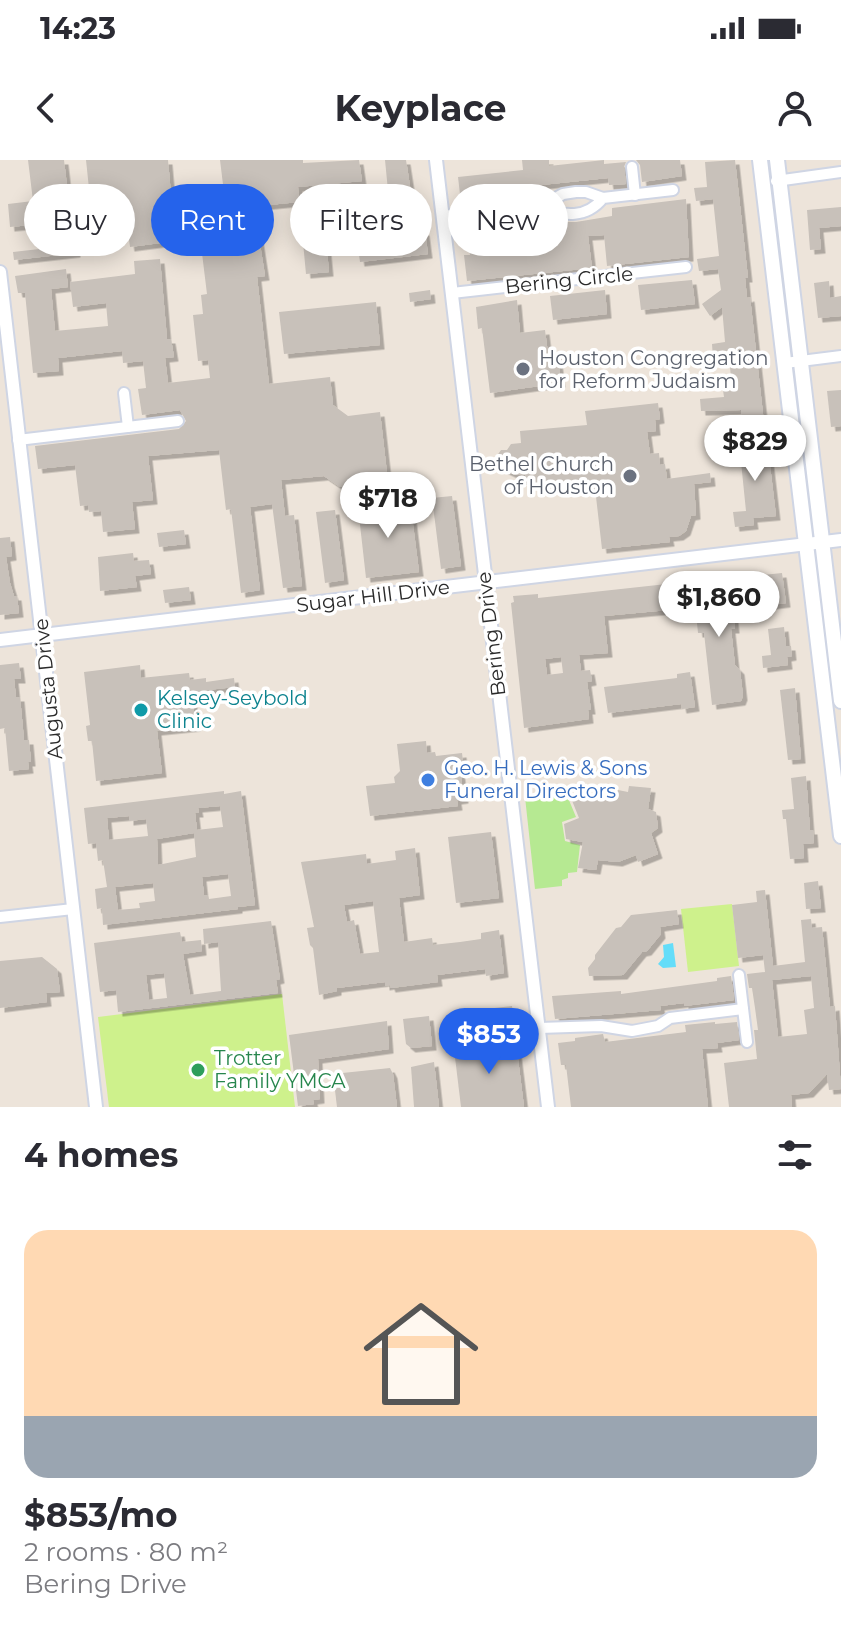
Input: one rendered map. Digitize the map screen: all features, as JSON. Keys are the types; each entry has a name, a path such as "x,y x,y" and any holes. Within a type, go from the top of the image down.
{"main road":[{"path":"760,160 785,363 841,701"},
{"path":"777,160 801,361 815,543 835,727 841,836"}],"street":[{"name":"Bering Drive","path":"436,160 548,1107"},
{"path":"632,167 635,195"},
{"path":"762,182 841,172"},
{"path":"568,193 586,192 603,198 673,190"},
{"path":"568,213 581,213 597,206 603,198"},
{"path":"443,216 448,215"},
{"name":"Bering Circle","path":"452,293 686,267"},
{"name":"Augusta Drive","path":"0,272 96,1107"},
{"path":"785,363 841,356"},
{"path":"124,393 128,427"},
{"path":"18,440 178,421"},
{"name":"Sugar Hill Drive","path":"0,640 841,540"},
{"path":"0,917 73,909"},
{"path":"739,975 747,1042"},
{"path":"539,1028 601,1026 632,1031 658,1026 670,1018 743,1009"}],"green space":[{"path":"566,793 576,817 562,822 565,841 580,845 577,872 568,873 568,878 562,880 562,886 535,889 525,797"},
{"path":"732,904 739,966 688,972 681,909"},
{"name":"Trotter Family YMCA","path":"282,994 295,1107 109,1107 98,1017"}],"water":[{"path":"673,943 676,967 663,968 658,964 664,957 663,945"}],"building":[{"path":"28,160 64,160 67,184 31,184"},
{"path":"86,160 168,160 170,184 151,184 151,244 135,246 135,184 89,184"},
{"path":"220,160 303,160 303,163 359,160 362,181 290,184 290,203 274,204 274,184 223,184"},
{"path":"385,160 406,160 410,184 387,184"},
{"path":"522,160 549,160 549,166 604,160 604,164 626,162 626,184 609,185 608,178 551,184 459,184 458,177 523,170"},
{"path":"636,160 680,160 682,176 642,182 640,165"},
{"path":"735,160 748,278 745,278 747,298 750,297 764,423 742,424 741,410 701,411 700,399 724,397 723,390 732,389 729,356 713,358 712,344 725,342 722,307 710,316 702,304 721,290 718,269 699,271 697,259 719,256 713,199 696,201 694,188 707,187 705,162"},
{"path":"686,199 689,257 607,266 604,235 588,236 592,268 467,281 464,256 568,256 568,222 612,216 612,208"},
{"path":"24,202 24,226 10,227 8,204"},
{"path":"841,207 841,226 819,228 821,249 810,250 807,210"},
{"path":"24,251 24,256 49,256 14,260 13,252"},
{"path":"202,256 262,256 265,276 257,277 269,384 330,377 333,405 348,416 380,412 388,482 340,487 324,476 281,480 285,516 294,515 302,586 283,588 272,504 250,507 260,590 241,593 231,509 226,510 219,450 148,456 153,500 132,502 135,529 103,532 101,511 89,512 88,505 80,506 75,465 38,469 35,446 179,429 186,421 180,410 142,415 138,389 146,388 143,361 123,363 122,351 58,358 59,371 33,373 25,293 18,293 15,276 66,269 68,287 51,289 55,331 108,326 106,303 73,307 70,282 135,274 134,261 160,259 167,339 171,339 174,357 165,358 168,383 210,378 208,360 198,361 193,315 203,314 201,295 207,294"},
{"path":"304,256 327,256 329,272 306,274"},
{"path":"359,256 411,256 360,262"},
{"path":"692,280 695,304 641,310 638,285"},
{"path":"829,281 830,298 841,296 841,316 818,318 814,283"},
{"path":"430,290 431,299 410,302 409,293"},
{"path":"605,290 607,314 553,320 550,296"},
{"name":"Houston Congregation for Reform Judaism","path":"517,300 520,333 545,330 548,354 557,353 561,383 490,393 482,328 478,329 476,307"},
{"path":"376,302 380,345 284,354 279,312"},
{"path":"841,390 841,426 831,427 827,391"},
{"name":"Bethel Church of Houston","path":"658,403 660,419 655,420 656,431 647,432 650,454 659,453 660,465 665,464 667,479 710,473 711,482 694,484 696,515 691,516 686,531 669,537 670,542 602,549 595,488 567,491 566,481 526,485 525,474 515,475 496,466 496,457 501,450 521,443 520,431 587,425 585,411"},
{"path":"767,440 776,516 753,518 754,525 735,527 733,512 746,511 740,452 734,453 733,443"},
{"path":"452,496 461,566 441,569 432,498"},
{"path":"410,501 419,572 366,578 358,507"},
{"path":"335,510 344,580 325,583 316,512"},
{"path":"184,530 186,544 159,547 157,533"},
{"path":"10,537 12,556 6,557 19,613 0,615 0,538"},
{"path":"133,553 134,561 149,560 151,574 135,576 137,587 100,591 98,557"},
{"path":"782,573 786,603 753,607 750,584 764,583 763,575"},
{"path":"730,578 735,629 731,629 735,665 740,670 743,696 741,701 712,705 704,633 698,633 693,582"},
{"path":"676,583 679,609 604,616 608,653 579,655 581,671 590,670 592,681 587,682 591,710 588,710 589,719 524,728 511,603 514,602 513,596 538,594 538,598","holes":["561,657 563,673 547,675 545,659"]},
{"path":"189,587 191,600 165,603 163,590"},
{"path":"784,627 786,646 791,646 792,656 787,657 788,665 763,668 762,656 771,655 768,629"},
{"path":"19,663 21,679 14,679 16,697 20,697 24,740 29,740 31,762 28,762 29,769 9,771 5,728 0,729 0,665"},
{"name":"Kelsey-Seybold Clinic","path":"140,665 141,678 189,673 190,680 206,678 206,682 234,678 235,687 207,690 208,694 192,696 196,727 157,731 162,773 96,781 92,741 88,741 86,726 90,725 84,672"},
{"path":"690,672 695,707 682,709 681,704 608,713 604,687 677,678 677,674"},
{"path":"795,688 801,759 788,760 780,690"},
{"name":"Geo. H. Lewis & Sons Funeral Directors","path":"426,741 427,753 435,752 436,756 462,753 463,761 459,762 464,799 457,800 458,806 370,816 366,786 395,783 394,777 400,771 397,744"},
{"path":"806,776 810,830 813,830 814,843 803,844 804,858 790,859 786,819 783,819 782,810 794,809 791,778"},
{"path":"629,786 651,788 648,809 656,812 658,828 651,833 658,854 638,862 636,855 618,862 598,860 596,870 578,868 583,842 566,839 564,824 579,818 571,798 586,792 589,796 608,788 628,792"},
{"path":"241,791 255,905 103,925 102,908 97,909 95,889 107,887 103,860 98,861 96,843 88,844 84,808","holes":["220,806 223,827 197,830 195,813 199,813 198,808","129,816 129,821 146,819 148,836 109,840 107,818","194,833 196,857 158,865 157,839","228,874 231,896 209,899 208,895 204,895 202,877","153,883 155,901 139,903 140,908 118,910 115,887"]},
{"path":"491,832 499,898 456,903 448,837"},
{"path":"415,848 420,895 399,898 404,942 432,938 433,945 460,942 481,939 481,933 499,930 504,973 486,976 485,969 437,975 438,982 391,988 390,985 385,986 385,982 337,988 337,991 319,995 307,928 314,927 301,862 366,854 367,864 396,860 395,851","holes":["373,901 379,952 360,954 354,920 347,922 344,905"]},
{"path":"818,881 821,908 806,909 804,883"},
{"path":"765,890 773,966 805,962 801,920 811,919 812,928 822,927 830,1007 835,1006 841,1089 829,1090 827,1074 809,1093 791,1095 792,1107 729,1107 724,1063 757,1059 754,1030 758,1030 747,974 765,972 763,955 738,958 732,905 757,902 756,891","holes":["811,976 814,1008 804,1010 807,1034 778,1037 772,980"]},
{"path":"677,910 679,924 660,927 661,934 623,975 589,976 588,968 595,955 616,928 621,927 631,915"},
{"path":"271,921 280,979 276,980 278,993 118,1012 116,990 100,992 94,943 180,932 182,942 201,940 202,951 183,954 190,995 221,991 218,942 204,944 203,929","holes":["164,973 167,998 149,1000 146,975"]},
{"path":"42,957 57,969 60,992 46,993 47,1002 0,1008 0,961"},
{"path":"731,976 734,1000 555,1019 552,996 621,991 621,994 717,981 717,978"},
{"path":"512,1006 515,1026 453,1034 450,1013"},
{"path":"429,1016 432,1046 411,1048 406,1044 403,1019"},
{"path":"387,1021 389,1049 318,1059 320,1099 313,1100 314,1104 298,1106 289,1035"},
{"path":"737,1022 739,1040 717,1043 718,1048 702,1049 708,1107 571,1107 566,1065 561,1065 558,1043 603,1034 605,1042 686,1032 685,1025"},
{"path":"516,1043 524,1107 461,1107 454,1049"},
{"path":"434,1062 439,1107 414,1107 411,1067"},
{"path":"390,1068 397,1107 337,1107 333,1074"}],"place":[{"name":"Houston Congregation for Reform Judaism","path":"523,369"},
{"name":"Bethel Church of Houston","path":"630,476"},
{"name":"Kelsey-Seybold Clinic","path":"141,710"},
{"name":"Geo. H. Lewis & Sons Funeral Directors","path":"428,780"},
{"name":"Trotter Family YMCA","path":"198,1070"}]}
